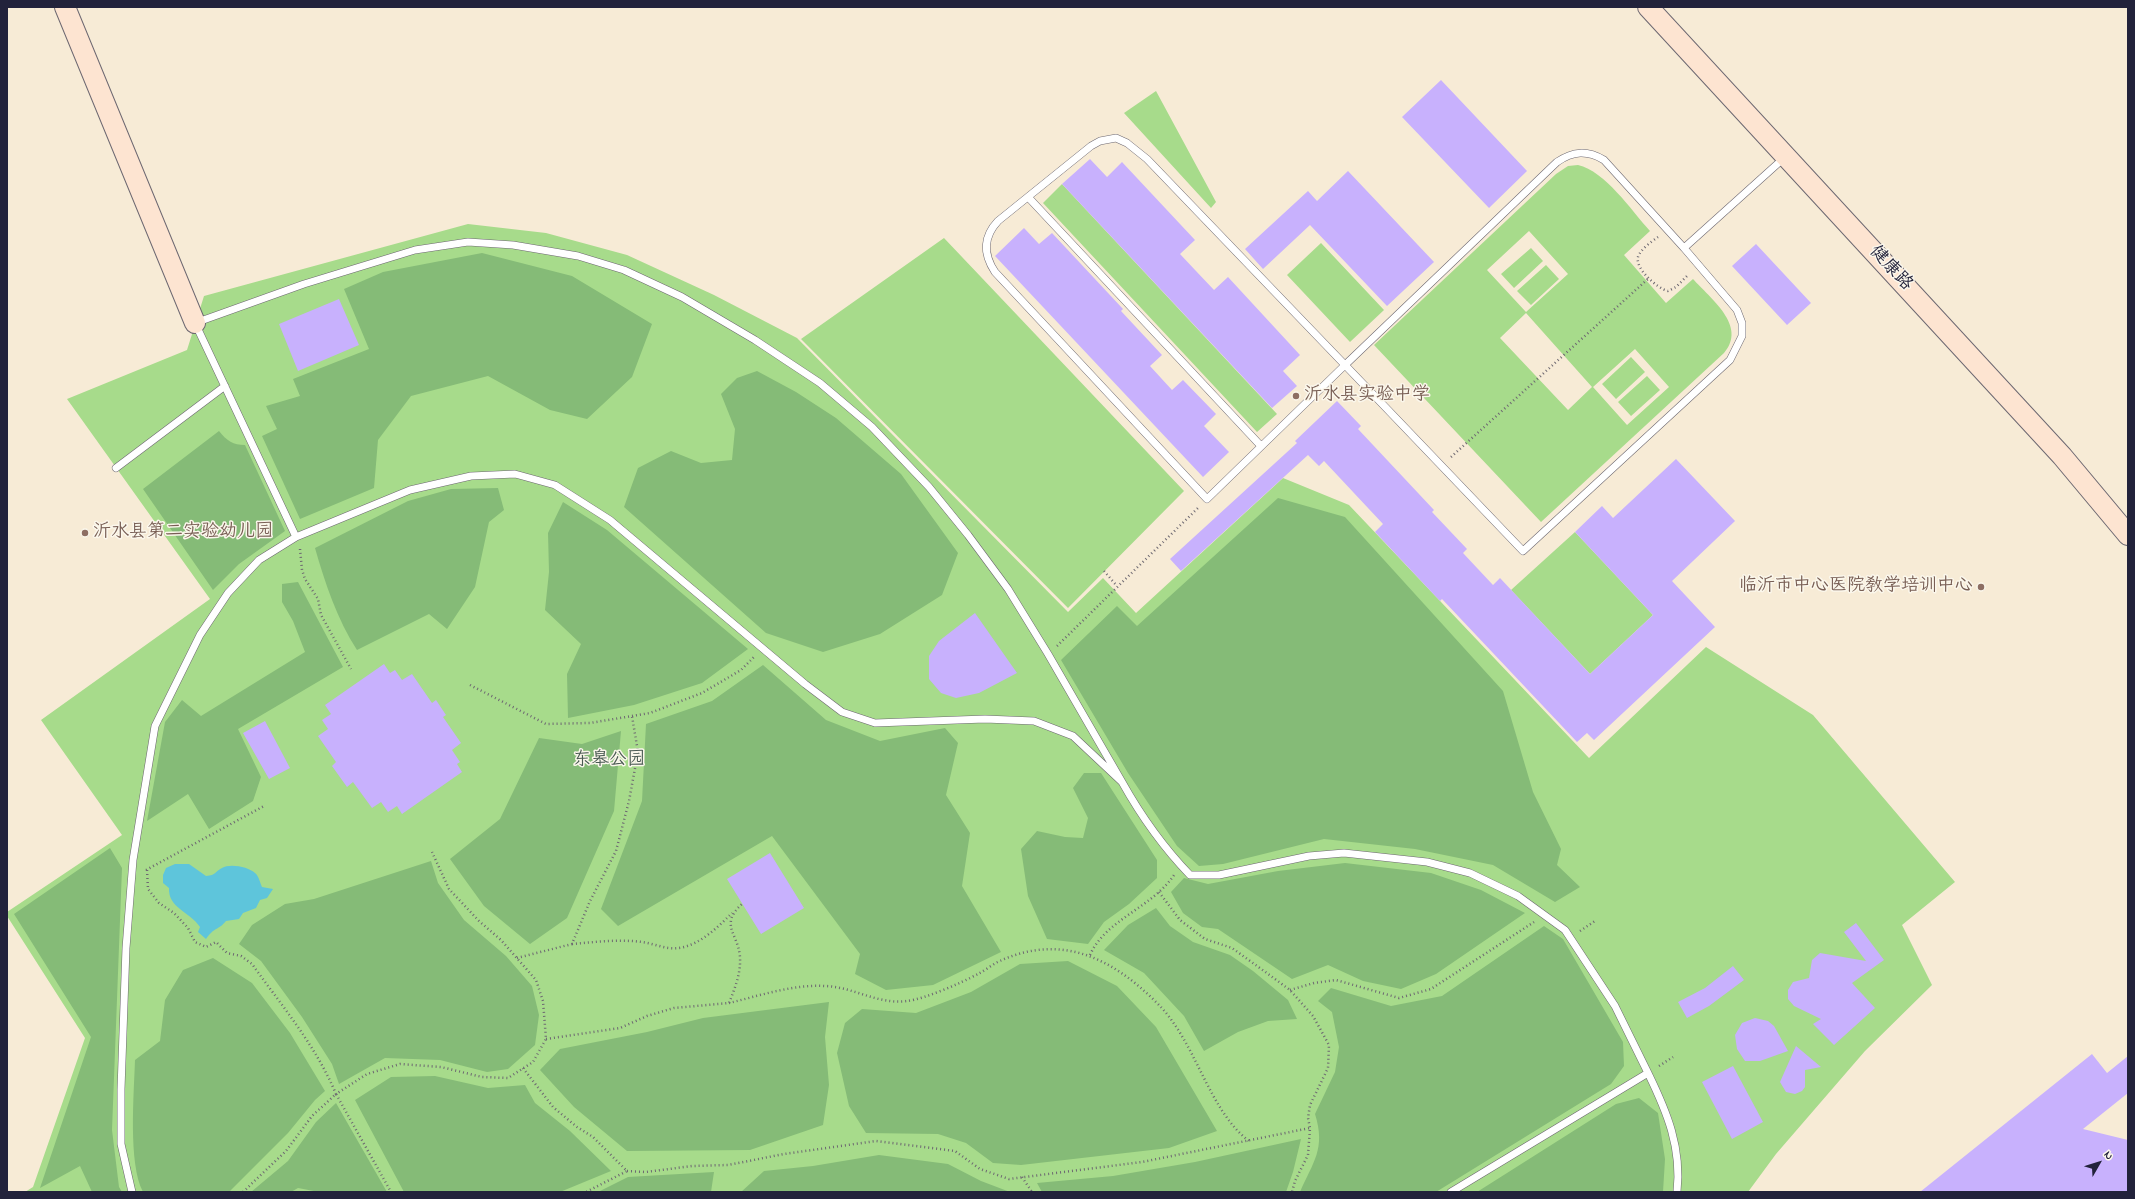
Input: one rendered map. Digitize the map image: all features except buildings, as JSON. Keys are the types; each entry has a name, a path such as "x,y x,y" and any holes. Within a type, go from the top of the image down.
{"main road":[{"path":"65,7 195,323"},
{"name":"健康路","path":"1648,7 2062,456 2128,535"}],"lane":[{"path":"1674,238 1604,160 1585,152 1566,156 1345,364 1208,498 995,272 988,261 986,251 990,230 1028,197 1100,141 1116,138 1127,143 1147,159 1345,364 1523,550 1730,360 1736,349 1742,336 1742,323 1737,310 1674,238"},
{"path":"1684,248 1786,156"},
{"path":"1028,197 1260,446"},
{"path":"296,537 195,323 304,284 415,250 468,242 513,245 578,256 624,270 682,297 755,340 820,383 872,427 929,487 968,535 1008,589 1048,654 1122,782 1168,853 1190,875 1219,874 1309,856 1344,853 1427,862 1470,873 1518,896 1565,930 1615,1006 1666,1110 1676,1148 1677,1192"},
{"path":"116,468 225,386"},
{"path":"132,1192 122,1144 121,1089 126,948 132,878 155,726 176,679 200,635 228,593 260,560 296,537 410,490 471,476 515,474 555,485 610,520 842,712 875,723 985,719 1034,721 1073,736 1122,782"},
{"path":"1451,1192 1648,1073"}],"path":[{"path":"1674,238 1658,237 1640,254 1638,263 1649,278 1663,290 1672,290 1690,273 1691,256"},
{"path":"1442,466 1649,278"},
{"path":"1048,654 1208,498"},
{"path":"296,537 305,579 318,599 321,615 351,669"},
{"path":"1104,571 1117,586"},
{"path":"470,685 546,724 590,723 650,713 702,693 741,670 763,648"},
{"path":"572,944 590,901 618,844 638,752 632,716"},
{"path":"132,878 264,806"},
{"path":"243,1192 286,1152 312,1116 336,1094 367,1074 400,1064 441,1067 482,1077 508,1078 532,1062 546,1039 543,1001 536,980 517,958 449,889 432,852"},
{"path":"1090,955 1096,942 1111,927 1151,900 1171,879 1180,865"},
{"path":"147,870 148,889 159,903 174,913 188,928 195,942 206,948 216,942 227,953 241,956 252,964 313,1048 328,1073 336,1094 391,1192"},
{"path":"1159,892 1180,920 1205,939 1232,948 1290,990 1313,1016 1329,1045 1328,1068 1310,1105 1308,1118 1310,1128 1308,1155 1295,1181 1292,1192"},
{"path":"517,958 572,944 599,941 642,942 671,948 689,945 711,933 742,904"},
{"path":"729,1003 738,981 740,959 730,923 732,913"},
{"path":"1290,990 1314,983 1336,980 1399,998 1431,990 1545,916"},
{"path":"546,1039 620,1028 647,1016 674,1008 729,1003 793,988 824,986 847,988 880,1001 908,1002 947,988 979,974 1001,960 1026,951 1057,949 1090,955 1124,973 1158,1004 1179,1031 1226,1116 1237,1132 1250,1142"},
{"path":"1648,1073 1673,1057"},
{"path":"523,1068 553,1107 577,1127 593,1137 627,1171"},
{"path":"586,1192 627,1171 646,1172 692,1166 728,1165 784,1154 876,1141 955,1151 980,1169 1010,1179 1142,1162 1250,1142 1310,1128"},
{"path":"1022,1177 1032,1192"}],"green space":[{"path":"1156,91 1216,202 1211,208 1124,113"},
{"path":"1578,165 1598,175 1617,192 1650,231 1624,255 1666,303 1693,279 1724,313 1732,333 1730,343 1724,353 1541,522 1374,345 1556,174 1568,166","holes":["1529,231 1568,274 1526,312 1487,270","1526,313 1592,387 1568,410 1500,338","1635,349 1669,387 1627,425 1593,387"]},
{"path":"1062,184 1277,414 1257,432 1043,203"},
{"name":"东皋公园","path":"468,224 546,233 627,255 714,295 797,338 1068,612 1103,578 1136,613 1283,478 1349,505 1589,758 1706,647 1813,715 1955,882 1902,925 1932,985 1865,1051 1776,1154 1748,1192 25,1192 33,1187 85,1038 7,916 7,912 122,835 41,720 210,599 67,399 187,350 204,296"},
{"path":"944,238 1184,491 1068,608 801,339"},
{"path":"1321,243 1384,310 1350,342 1287,275"},
{"path":"1531,248 1543,261 1514,288 1501,274"},
{"path":"482,253 572,276 652,324 632,377 587,419 550,410 488,376 411,396 378,440 374,488 300,519 262,436 277,429 266,406 300,396 293,379 369,349 344,289 383,272"},
{"path":"1546,265 1559,279 1531,305 1517,291"},
{"path":"1631,357 1645,372 1616,399 1602,384"},
{"path":"757,371 796,392 836,418 901,474 958,553 942,595 880,634 823,652 766,633 624,507 638,468 671,451 701,463 732,460 735,429 721,394 737,378"},
{"path":"1647,376 1660,390 1631,416 1618,402"},
{"path":"219,431 230,442 245,445 285,531 239,564 213,590 143,489"},
{"path":"498,488 504,510 489,522 475,587 447,629 429,614 357,650 343,626 332,600 315,548 408,501 451,489"},
{"path":"1278,498 1345,517 1503,691 1533,792 1561,849 1557,865 1580,887 1555,902 1493,865 1415,849 1324,839 1223,864 1199,866 1177,846 1128,773 1061,660 1117,606 1137,626"},
{"path":"563,502 607,530 748,649 702,683 634,705 568,718 567,674 581,644 545,610 549,572 548,533"},
{"path":"1575,532 1653,615 1590,674 1511,590"},
{"path":"298,582 343,667 238,729 261,777 253,801 209,829 188,794 147,821 165,722 182,700 201,716 305,652 293,621 282,602 282,584"},
{"path":"763,665 826,720 880,741 945,728 958,743 946,795 970,833 962,886 1001,952 933,985 886,990 855,974 860,954 772,836 618,926 601,909 642,801 646,724 712,701"},
{"path":"621,731 614,811 567,918 530,944 484,906 450,859 500,819 539,738 582,744"},
{"path":"1084,773 1101,773 1157,860 1157,878 1129,904 1104,922 1088,944 1047,939 1028,896 1021,849 1037,831 1065,837 1083,838 1088,818 1073,788"},
{"path":"110,848 122,868 112,1130 119,1187 122,1192 92,1192 80,1166 40,1188 91,1037 14,914"},
{"path":"431,861 438,883 464,920 506,956 532,986 539,1015 535,1045 508,1069 487,1072 440,1060 385,1058 339,1084 332,1064 302,1017 261,961 239,944 252,925 285,904 314,899"},
{"path":"1345,863 1431,873 1481,890 1525,913 1436,974 1401,989 1363,981 1328,965 1292,979 1218,929 1202,927 1183,913 1171,892 1184,878 1208,884 1278,871"},
{"path":"1156,908 1170,926 1193,942 1230,955 1253,971 1288,1000 1297,1019 1268,1021 1238,1032 1204,1051 1184,1016 1144,973 1104,950 1128,925"},
{"path":"1544,926 1563,939 1623,1042 1624,1066 1611,1084 1436,1192 1300,1192 1319,1146 1318,1126 1315,1114 1335,1072 1339,1047 1332,1012 1318,1001 1331,988 1391,1006 1442,996"},
{"path":"213,958 252,983 290,1033 325,1091 315,1100 288,1133 229,1192 143,1192 138,1179 135,1164 133,1109 135,1060 160,1041 165,1000 183,970"},
{"path":"1068,961 1117,986 1156,1027 1217,1131 1169,1148 1021,1165 993,1163 966,1143 938,1134 866,1133 849,1106 837,1053 845,1023 862,1009 916,1013 971,992 1020,964"},
{"path":"829,1002 825,1037 829,1085 823,1125 750,1150 627,1151 574,1107 540,1070 560,1049 647,1032 703,1018"},
{"path":"435,1076 488,1088 525,1085 535,1103 570,1131 611,1171 560,1192 404,1192 355,1100 391,1077"},
{"path":"1639,1098 1658,1113 1665,1159 1663,1192 1477,1192 1616,1104"},
{"path":"336,1103 387,1192 319,1192 298,1188 291,1192 251,1192 288,1161 316,1122"},
{"path":"1301,1139 1293,1172 1286,1192 1042,1192 1037,1183 1113,1176 1195,1162"},
{"path":"879,1155 948,1164 981,1181 1010,1192 741,1192 764,1171 813,1166"},
{"path":"714,1172 711,1192 598,1192 628,1177"}],"water":[{"path":"175,864 189,864 206,876 210,876 219,869 225,867 244,867 256,874 262,887 273,889 267,898 260,900 256,908 243,913 239,919 226,921 206,939 198,932 200,927 175,905 170,895 169,888 163,883 163,875 166,868"}],"place":[{"name":"沂水县实验中学","path":"1296,396"},
{"name":"沂水县第二实验幼儿园","path":"85,533"},
{"name":"临沂市中心医院教学培训中心","path":"1981,587"}]}
